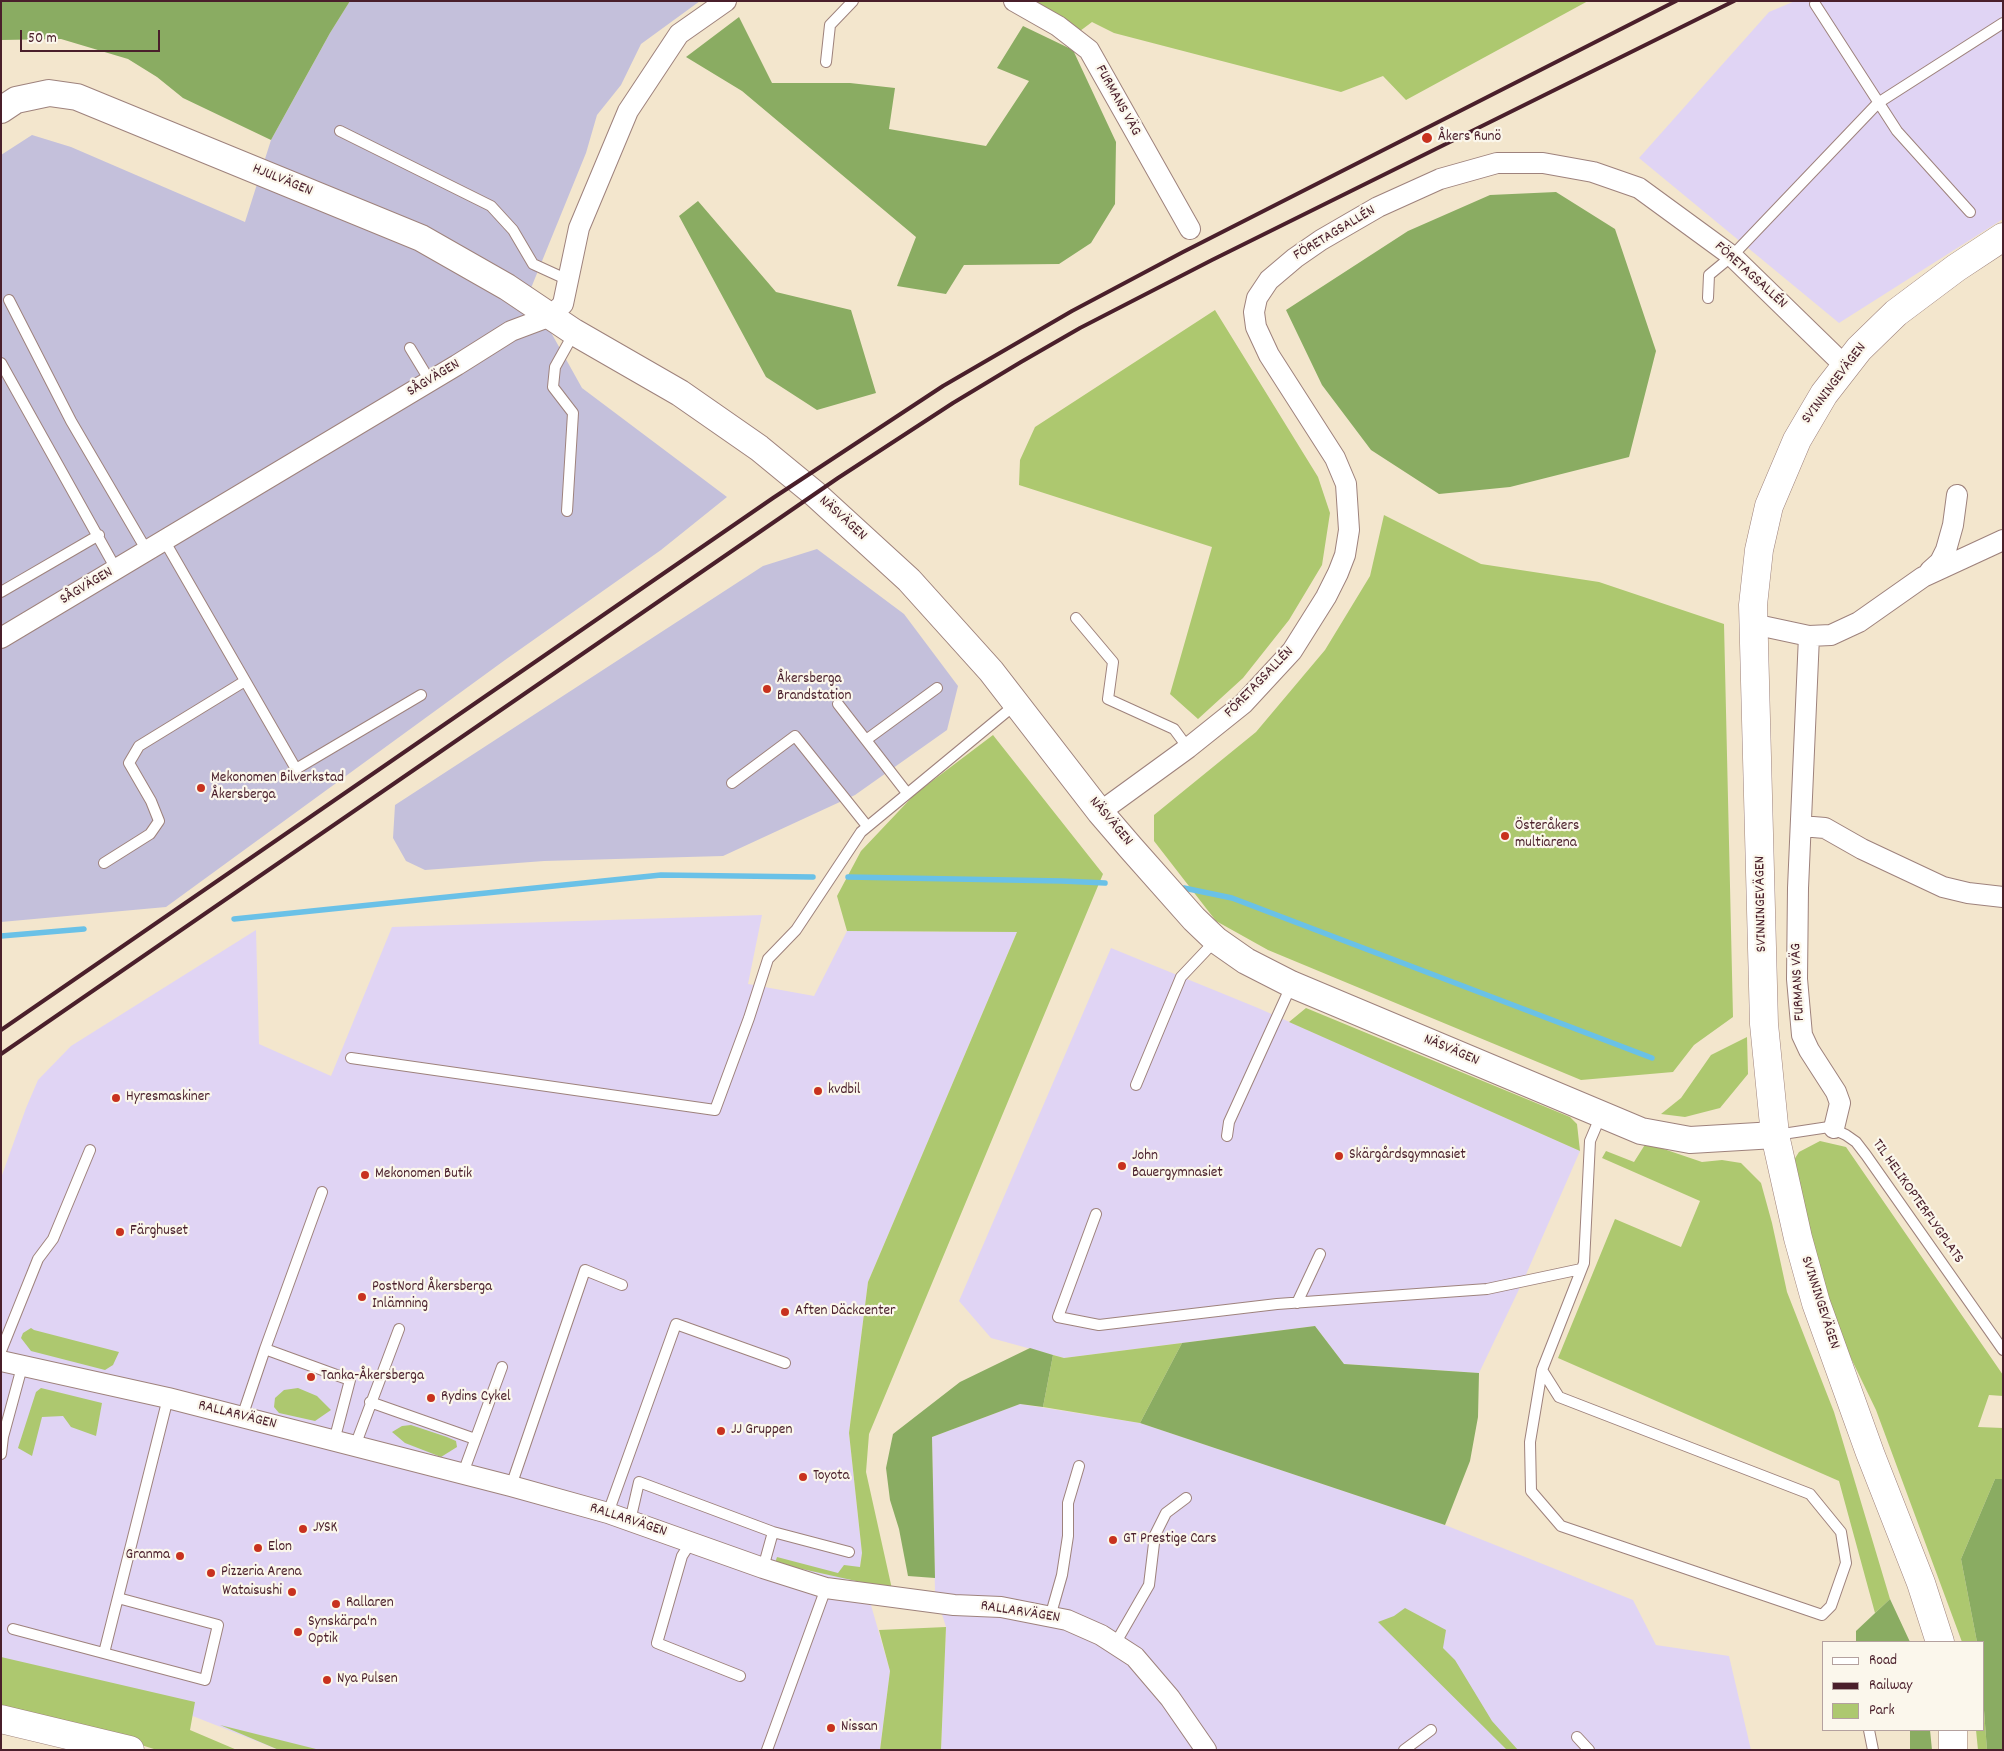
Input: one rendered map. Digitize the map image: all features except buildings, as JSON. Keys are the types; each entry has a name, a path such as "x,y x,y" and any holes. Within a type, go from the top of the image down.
{"main road":[{"name":"SVINNINGEVÄGEN","path":"1940,1641 1921,1583 1870,1453 1816,1302 1798,1238 1776,1136 1764,1024 1753,624 1759,550 1769,506 1805,423 1845,366 1871,336 1896,313 2003,236"},
{"path":"1,1719 130,1750"},
{"path":"1953,1731 1953,1750"},
{"path":"1,1734 75,1750"}],"street":[{"path":"551,316 563,304 579,228 628,111 679,34 726,1"},
{"name":"FURMANS VÄG","path":"1014,1 1058,26 1089,50 1190,229"},
{"name":"HJULVÄGEN","path":"1,110 16,100 49,93 77,97 421,238 551,316"},
{"name":"FÖRETAGSALLÉN","path":"1100,812 1188,748 1243,704 1292,652 1326,597 1345,555 1349,530 1346,484 1335,458 1269,355 1256,327 1254,312 1257,298 1269,280 1279,270 1321,240 1378,207 1440,179 1497,163 1543,163 1593,172 1639,188 1732,256 1845,366"},
{"name":"NÄSVÄGEN","path":"551,316 574,332 680,393 759,448 815,494 909,580 967,643 1017,704 1100,812 1194,919 1216,940 1246,962 1291,984 1640,1131 1690,1140 1776,1136"},
{"name":"SÅGVÄGEN","path":"1,638 430,381 511,330 551,316"},
{"path":"1753,624 1809,636 1831,635 1850,627 1923,577 1940,562 1946,550 1953,525 1957,495"},
{"path":"1923,577 2003,540"},
{"name":"FURMANS VÄG","path":"1809,636 1797,936 1799,1011 1802,1035 1809,1050 1836,1092 1840,1103 1834,1128"},
{"path":"1802,826 1824,828 1862,850 1943,887 1968,894 2003,898"},
{"name":"RALLARVÄGEN","path":"1,1361 168,1398 511,1486 630,1520 763,1568 826,1588 954,1605 1001,1607 1067,1620 1101,1635 1135,1657 1170,1698 1206,1750"}],"lane":[{"path":"826,62 830,25 854,1"},
{"path":"1815,4 1897,131 1970,212"},
{"path":"1708,298 1710,275 1732,256 1878,103 2003,23"},
{"path":"340,131 491,206 514,230 533,264 568,280"},
{"path":"9,300 71,420 245,681 296,770 421,695"},
{"path":"567,511 573,413 553,387 555,367 574,332"},
{"path":"410,348 430,381"},
{"path":"1,363 116,569"},
{"path":"1,592 98,535"},
{"path":"1076,618 1113,662 1108,699 1174,729 1188,748"},
{"path":"104,863 150,834 160,820 129,763 139,746 245,681"},
{"path":"866,740 937,688"},
{"path":"838,704 907,793"},
{"path":"351,1058 715,1110 749,1018 768,959 796,930 861,832 1017,704"},
{"path":"732,783 795,736 867,826"},
{"path":"1136,1085 1181,977 1216,940"},
{"path":"1227,1136 1230,1122 1291,984"},
{"path":"1542,1370 1559,1398 1810,1494 1841,1532 1846,1563 1831,1606 1822,1615 1561,1526 1531,1491 1530,1442 1542,1370 1584,1263 1590,1141 1602,1114"},
{"path":"1776,1136 1829,1126 1834,1128"},
{"name":"TIL HELIKOPTERFLYGPLATS","path":"1834,1128 1856,1142 1866,1155 2003,1350"},
{"path":"1,1351 38,1259 53,1239 90,1150"},
{"path":"242,1417 322,1192"},
{"path":"1096,1214 1058,1317 1099,1325 1297,1303 1487,1290 1582,1269"},
{"path":"1297,1303 1320,1254"},
{"path":"511,1486 585,1270 622,1285"},
{"path":"608,1513 676,1324 785,1363"},
{"path":"355,1446 399,1329"},
{"path":"265,1349 350,1380 334,1441"},
{"path":"1,1454 2,1437 22,1367"},
{"path":"463,1473 502,1367"},
{"path":"104,1653 168,1398"},
{"path":"370,1402 475,1439"},
{"path":"1050,1617 1062,1575 1068,1536 1068,1503 1079,1466"},
{"path":"630,1520 639,1482 773,1532 849,1552"},
{"path":"1115,1644 1149,1585 1155,1535 1166,1513 1186,1498"},
{"path":"763,1568 773,1532"},
{"path":"691,1542 682,1556 657,1643 740,1676"},
{"path":"767,1750 826,1588"},
{"path":"13,1629 205,1680 218,1625 118,1598"},
{"path":"1404,1750 1431,1730"},
{"path":"1869,1731 1873,1750"},
{"path":"1577,1737 1589,1750"}],"shaded area":[{"path":"350,1 700,1 641,44 621,85 597,115 586,153 529,293 582,388 727,497 661,550 505,660 166,907 1,922 1,155 32,135 71,147 245,222 271,140 330,33"},
{"path":"1795,1 2003,1 2003,219 1839,323 1639,158 1769,12"},
{"path":"817,549 904,614 958,686 947,730 855,795 723,856 544,861 425,870 406,861 393,838 395,805 763,566"},
{"path":"762,915 748,984 814,996 847,931 1017,932 868,1282 849,1433 862,1553 860,1567 890,1671 880,1750 279,1750 152,1700 1,1669 1,1178 38,1080 71,1046 256,930 259,1044 331,1076 392,927"},
{"path":"1111,948 1258,1008 1580,1151 1524,1279 1479,1373 1344,1364 1315,1326 1064,1358 991,1338 959,1301"},
{"path":"1020,1404 1140,1423 1445,1525 1633,1600 1656,1645 1729,1656 1751,1750 941,1750 946,1627 935,1592 932,1437"}],"green space":[{"path":"1,1 350,1 330,33 271,140 183,98 157,77 128,59 61,39 1,40"},
{"path":"1030,1 1588,1 1406,100 1383,76 1341,92 1114,33 1092,22 1080,31"},
{"path":"739,17 772,83 850,83 895,88 889,129 986,146 1029,81 997,68 1023,26 1073,50 1116,142 1115,204 1091,243 1059,264 964,265 946,294 897,286 916,237 742,91 686,57"},
{"path":"1556,192 1615,229 1656,351 1629,457 1510,487 1439,494 1371,450 1322,385 1286,310 1408,231 1490,195"},
{"path":"698,201 776,292 851,310 876,393 817,410 766,377 679,216"},
{"path":"1215,310 1318,477 1330,513 1322,565 1289,620 1243,678 1198,719 1170,694 1212,547 1019,485 1020,460 1035,427"},
{"path":"1384,515 1481,564 1599,582 1724,624 1733,1017 1694,1045 1673,1072 1581,1080 1268,950 1216,921 1154,841 1154,815 1256,732 1325,650 1370,576"},
{"path":"993,735 1103,874 869,1434 866,1472 892,1589 775,1563 777,1557 838,1573 844,1565 860,1567 862,1553 849,1433 868,1282 1017,932 847,931 837,896 861,851 915,794"},
{"path":"1306,1008 1570,1117 1577,1124 1580,1151 1289,1022"},
{"path":"1747,1037 1748,1074 1720,1108 1685,1117 1661,1114 1681,1098 1711,1055"},
{"path":"1820,1141 1846,1147 2003,1375 2003,1396 1989,1395 1978,1427 2003,1428 2003,1479 1995,1479 1961,1559 1977,1641 1962,1641 1876,1410 1834,1323 1792,1163 1799,1152"},
{"path":"1646,1143 1702,1162 1722,1160 1741,1163 1761,1183 1787,1292 1834,1412 1890,1599 1875,1613 1839,1481 1558,1358 1615,1219 1681,1247 1700,1201 1602,1158 1606,1151 1634,1162"},
{"path":"1315,1326 1344,1364 1479,1373 1478,1417 1470,1461 1445,1525 1140,1423 1182,1343"},
{"path":"31,1328 119,1352 113,1365 105,1370 31,1351 21,1338 23,1333"},
{"path":"1182,1343 1140,1423 1043,1407 1053,1355 1064,1358"},
{"path":"1030,1348 1053,1355 1043,1407 1020,1404 932,1437 935,1578 908,1576 899,1529 890,1500 886,1468 893,1434 960,1382"},
{"path":"41,1388 102,1403 96,1436 71,1427 63,1416 42,1417 32,1456 18,1448 36,1392"},
{"path":"298,1388 317,1396 331,1410 315,1421 279,1413 274,1407 275,1398 284,1390"},
{"path":"411,1425 456,1441 457,1447 441,1457 405,1443 392,1432 402,1426"},
{"path":"1995,1479 2003,1479 2003,1750 1987,1750 1984,1710 1984,1641 1977,1641 1961,1559"},
{"path":"1890,1599 1910,1641 1856,1641 1856,1631"},
{"path":"1405,1608 1446,1630 1443,1648 1455,1660 1492,1721 1518,1750 1507,1750 1378,1622 1394,1616"},
{"path":"946,1627 941,1750 880,1750 890,1671 879,1630"},
{"path":"1,1657 195,1702 190,1730 237,1750 157,1750 94,1730 1,1706"},
{"path":"1984,1710 1987,1750 1978,1750 1976,1731 1984,1731"},
{"path":"220,1725 320,1750 279,1750"},
{"path":"1910,1731 1930,1731 1932,1750 1910,1750"}],"waterway":[{"path":"234,919 661,875 813,877"},
{"path":"848,877 1105,883"},
{"path":"1184,888 1232,898 1652,1058"},
{"path":"1,936 84,929"}],"railway":[{"path":"1,1030 773,498 943,386 1072,311 1183,252 1676,1"},
{"path":"1,1054 838,478 953,403 1080,328 1212,260 1734,1"}],"place":[{"name":"Åkers Runö","path":"1427,138"},
{"name":"Åkersberga Brandstation","path":"767,689"},
{"name":"Mekonomen Bilverkstad Åkersberga","path":"201,788"},
{"name":"Österåkers multiarena","path":"1505,836"},
{"name":"kvdbil","path":"818,1091"},
{"name":"Hyresmaskiner","path":"116,1098"},
{"name":"Skärgårdsgymnasiet","path":"1339,1156"},
{"name":"John Bauergymnasiet","path":"1122,1166"},
{"name":"Mekonomen Butik","path":"365,1175"},
{"name":"Färghuset","path":"120,1232"},
{"name":"PostNord Åkersberga Inlämning","path":"362,1297"},
{"name":"Aften Däckcenter","path":"785,1312"},
{"name":"Tanka-Åkersberga","path":"311,1377"},
{"name":"Rydins Cykel","path":"431,1398"},
{"name":"JJ Gruppen","path":"721,1431"},
{"name":"Toyota","path":"803,1477"},
{"name":"JYSK","path":"303,1529"},
{"name":"GT Prestige Cars","path":"1113,1540"},
{"name":"Elon","path":"258,1548"},
{"name":"Granma","path":"180,1556"},
{"name":"Pizzeria Arena","path":"211,1573"},
{"name":"Wataisushi","path":"292,1592"},
{"name":"Rallaren","path":"336,1604"},
{"name":"Synskärpa'n Optik","path":"298,1632"},
{"name":"Nya Pulsen","path":"327,1680"},
{"name":"Nissan","path":"831,1728"}]}
